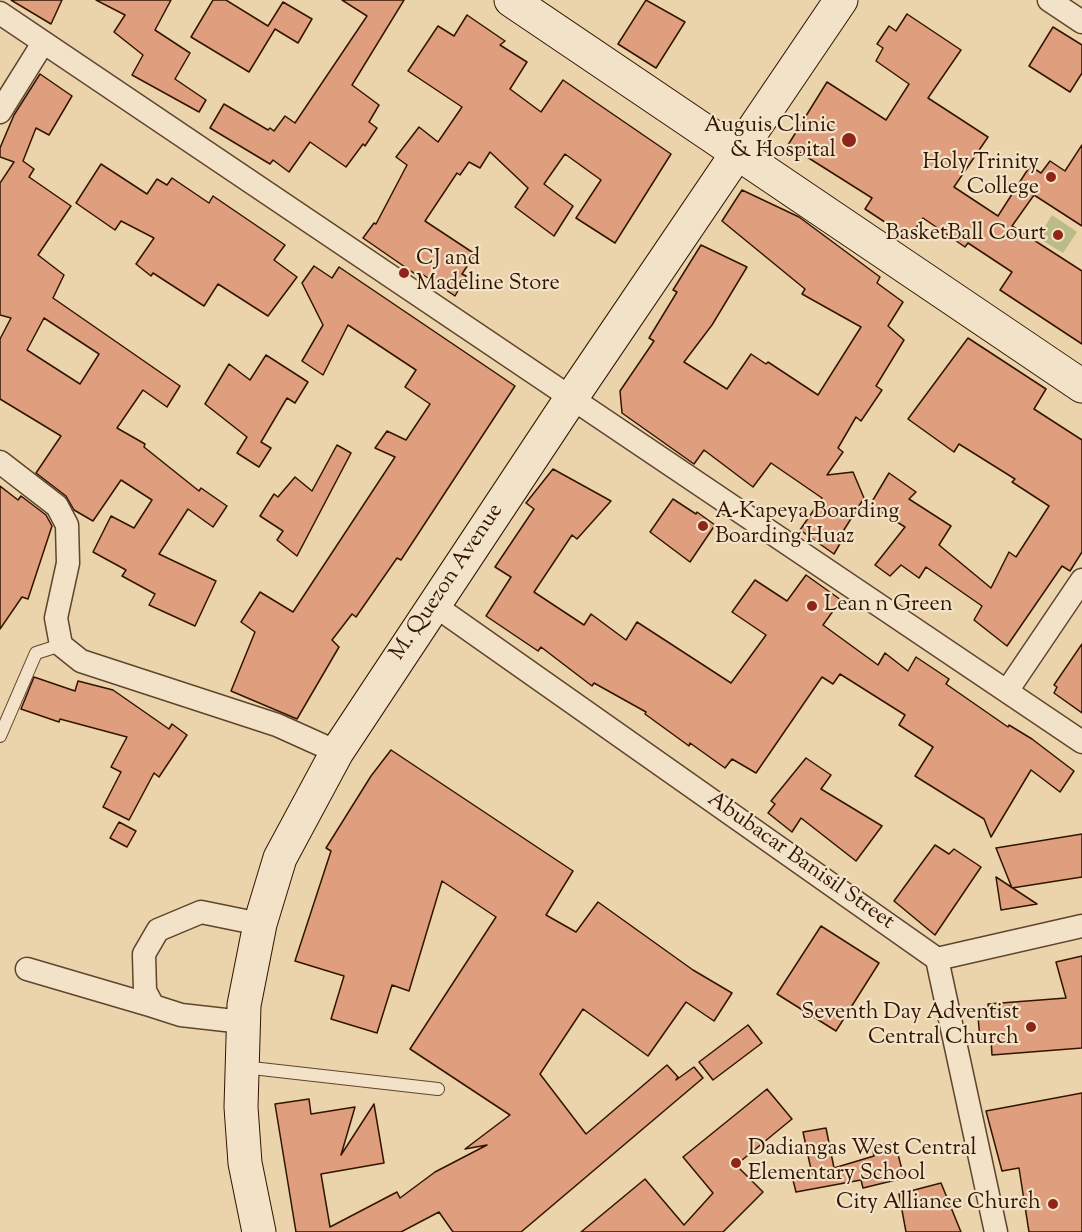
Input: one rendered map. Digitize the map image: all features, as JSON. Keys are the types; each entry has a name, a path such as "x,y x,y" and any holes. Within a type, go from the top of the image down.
{"street":[{"path":"511,0 1082,386"},
{"name":"M. Quezon Avenue","path":"259,1232 245,1163 243,1022 249,975 260,924 280,858 337,752 572,397 841,0"},
{"path":"1048,0 1082,22"},
{"path":"0,13 1082,742"},
{"path":"0,112 43,43"},
{"path":"0,462 57,506 67,525 68,563 56,618 61,645 81,661 277,725 337,752"},
{"path":"1007,691 1082,580"},
{"name":"Abubacar Banisil Street","path":"434,605 938,959"},
{"path":"153,1006 145,991 144,954 158,930 201,912 260,924"},
{"path":"996,1232 938,959 1082,926"},
{"path":"27,969 181,1015 243,1022"}],"lane":[{"path":"0,736 36,653 61,645"},
{"path":"242,1067 438,1089"}],"green space":[{"name":"BasketBall Court","path":"1052,215 1077,232 1063,253 1038,238"}],"building":[{"path":"11,0 62,0 51,24"},
{"path":"96,0 171,0 155,30 190,53 175,79 206,100 199,112 132,75 143,55 114,32 125,15"},
{"path":"213,0 226,0 268,26 283,2 312,19 298,43 275,29 249,72 191,37"},
{"path":"342,0 404,0 352,85 379,105 369,122 377,128 365,146 363,144 346,167 310,142 289,172 273,160 270,164 210,128 224,104 268,130 270,128 274,131 285,116 295,123 367,16"},
{"path":"646,0 685,22 656,68 618,44"},
{"path":"907,14 961,50 928,98 988,137 954,187 998,216 1030,166 1041,173 1050,161 1065,171 1082,145 1082,226 1034,195 1012,226 1082,271 1082,344 1000,290 1012,272 968,243 965,247 923,218 909,238 865,209 872,198 788,145 827,82 886,120 909,84 876,61 883,48 877,44 889,26 896,31"},
{"path":"467,15 505,41 500,45 527,62 510,89 541,112 563,80 671,154 615,243 576,218 601,180 565,154 544,184 573,206 554,236 515,207 528,188 490,152 480,168 469,162 460,175 457,173 425,221 475,254 462,274 466,276 455,296 419,272 418,276 363,238 374,223 376,224 407,165 396,157 419,127 438,142 462,107 408,71 438,26 454,36"},
{"path":"1053,27 1082,45 1082,73 1070,92 1029,66"},
{"path":"40,74 72,96 49,135 36,128 23,161 34,169 29,177 71,206 38,255 64,275 53,298 180,386 167,407 143,390 117,428 145,444 144,447 199,491 201,488 227,506 213,527 188,509 159,554 216,581 195,626 149,605 155,594 122,576 126,570 93,552 111,516 134,528 152,500 121,480 93,521 74,510 66,496 36,473 61,436 0,399 0,339 11,318 0,315 0,183 14,162 0,157 0,148 14,115","holes":["44,318 99,354 80,384 27,350"]},
{"path":"101,164 147,194 157,179 167,185 172,178 209,203 213,196 285,245 274,260 297,277 268,316 218,284 204,306 153,273 151,276 136,264 154,238 121,221 115,230 76,203"},
{"path":"742,190 799,217 880,277 877,283 903,302 888,326 904,340 876,386 882,390 861,421 856,417 838,448 843,452 827,475 853,472 864,498 842,533 845,535 834,554 800,530 822,498 771,463 753,487 704,450 694,464 622,413 620,391 654,341 649,338 677,292 673,290 701,245 747,267 712,325 684,362 727,389 751,354 766,364 768,362 818,395 861,327 802,294 805,289 722,221"},
{"path":"314,266 332,278 339,267 515,386 401,560 397,558 356,617 352,614 332,640 339,647 297,719 231,691 255,632 241,622 260,592 293,612 395,457 375,448 387,431 406,440 430,404 405,387 416,370 348,325 323,375 302,361 323,325 302,283"},
{"path":"968,338 1046,389 1034,409 1082,440 1082,552 1070,571 1062,566 1007,646 974,620 982,606 926,567 919,578 901,565 890,576 875,565 905,527 870,505 889,473 916,492 909,499 951,526 939,545 991,588 1009,552 1016,557 1049,506 1012,482 1015,479 959,444 954,452 908,419"},
{"path":"266,355 308,382 295,403 287,398 261,442 271,448 259,467 237,453 247,437 205,404 229,364 250,380"},
{"path":"337,445 351,453 297,556 277,540 283,531 260,516 274,494 278,497 295,477 312,491"},
{"path":"553,469 611,501 577,539 572,535 534,592 584,625 591,614 626,640 637,622 731,683 766,635 732,612 755,580 787,601 806,575 841,600 823,625 878,665 885,653 908,671 916,657 949,679 946,684 1008,727 1009,725 1032,739 1074,771 1060,792 1031,770 991,837 984,819 915,776 933,747 899,725 905,715 840,674 833,684 822,677 756,773 732,759 725,768 690,743 689,746 645,714 646,712 594,683 592,686 541,647 538,651 486,616 511,577 495,567 534,509 526,503"},
{"path":"0,486 18,500 21,496 46,515 52,526 28,599 22,597 0,629"},
{"path":"673,499 715,525 690,562 650,532"},
{"path":"1082,644 1082,713 1054,693 1057,687 1054,685"},
{"path":"34,677 75,691 78,681 113,690 169,729 172,724 187,735 159,777 154,773 129,820 103,807 121,772 111,767 127,737 60,719 59,722 21,709"},
{"path":"391,750 573,871 546,915 576,932 598,902 693,970 732,993 714,1021 686,1002 648,1056 583,1009 540,1074 586,1134 667,1065 678,1077 676,1080 694,1067 703,1078 521,1232 453,1232 439,1212 401,1232 296,1232 275,1104 309,1099 311,1114 355,1107 341,1155 374,1104 384,1163 321,1174 330,1227 397,1192 400,1198 435,1172 487,1145 465,1149 510,1115 410,1049 496,917 442,881 409,991 392,985 377,1033 331,1019 344,976 295,961 331,851 326,848 371,776"},
{"path":"806,758 831,775 821,789 882,826 856,861 801,818 792,832 768,813 775,804 771,801"},
{"path":"119,822 136,831 127,847 110,838"},
{"path":"1082,834 1082,877 1012,888 996,848"},
{"path":"935,845 949,854 954,849 981,867 935,935 894,901"},
{"path":"996,877 1037,904 1001,910"},
{"path":"821,926 879,963 836,1031 777,994"},
{"name":"Seventh Day Adventist Central Church","path":"1082,956 1082,1048 992,1055 991,1039 980,1040 978,1016 989,1015 988,1004 1066,998 1056,962"},
{"path":"748,1025 762,1043 713,1080 699,1062"},
{"path":"767,1089 792,1119 736,1165 763,1192 723,1232 581,1232 645,1179 684,1225 713,1193 683,1157"},
{"path":"1082,1093 1082,1232 1029,1232 1019,1168 1002,1171 986,1111"},
{"path":"826,1128 834,1168 874,1156 872,1147 895,1142 904,1178 863,1188 861,1180 796,1192 793,1180 812,1174 803,1132"},
{"path":"941,1183 961,1232 906,1232 899,1194"}],"place":[{"name":"Auguis Clinic & Hospital","path":"849,140"},
{"name":"Holy Trinity College","path":"1051,177"},
{"name":"BasketBall Court","path":"1058,235"},
{"name":"CJ and Madeline Store","path":"404,273"},
{"name":"A-Kapeya Boarding Boarding Huaz","path":"703,526"},
{"name":"Lean n Green","path":"812,606"},
{"name":"Seventh Day Adventist Central Church","path":"1031,1027"},
{"name":"Dadiangas West Central Elementary School","path":"736,1163"},
{"name":"City Alliance Church","path":"1053,1204"}]}
